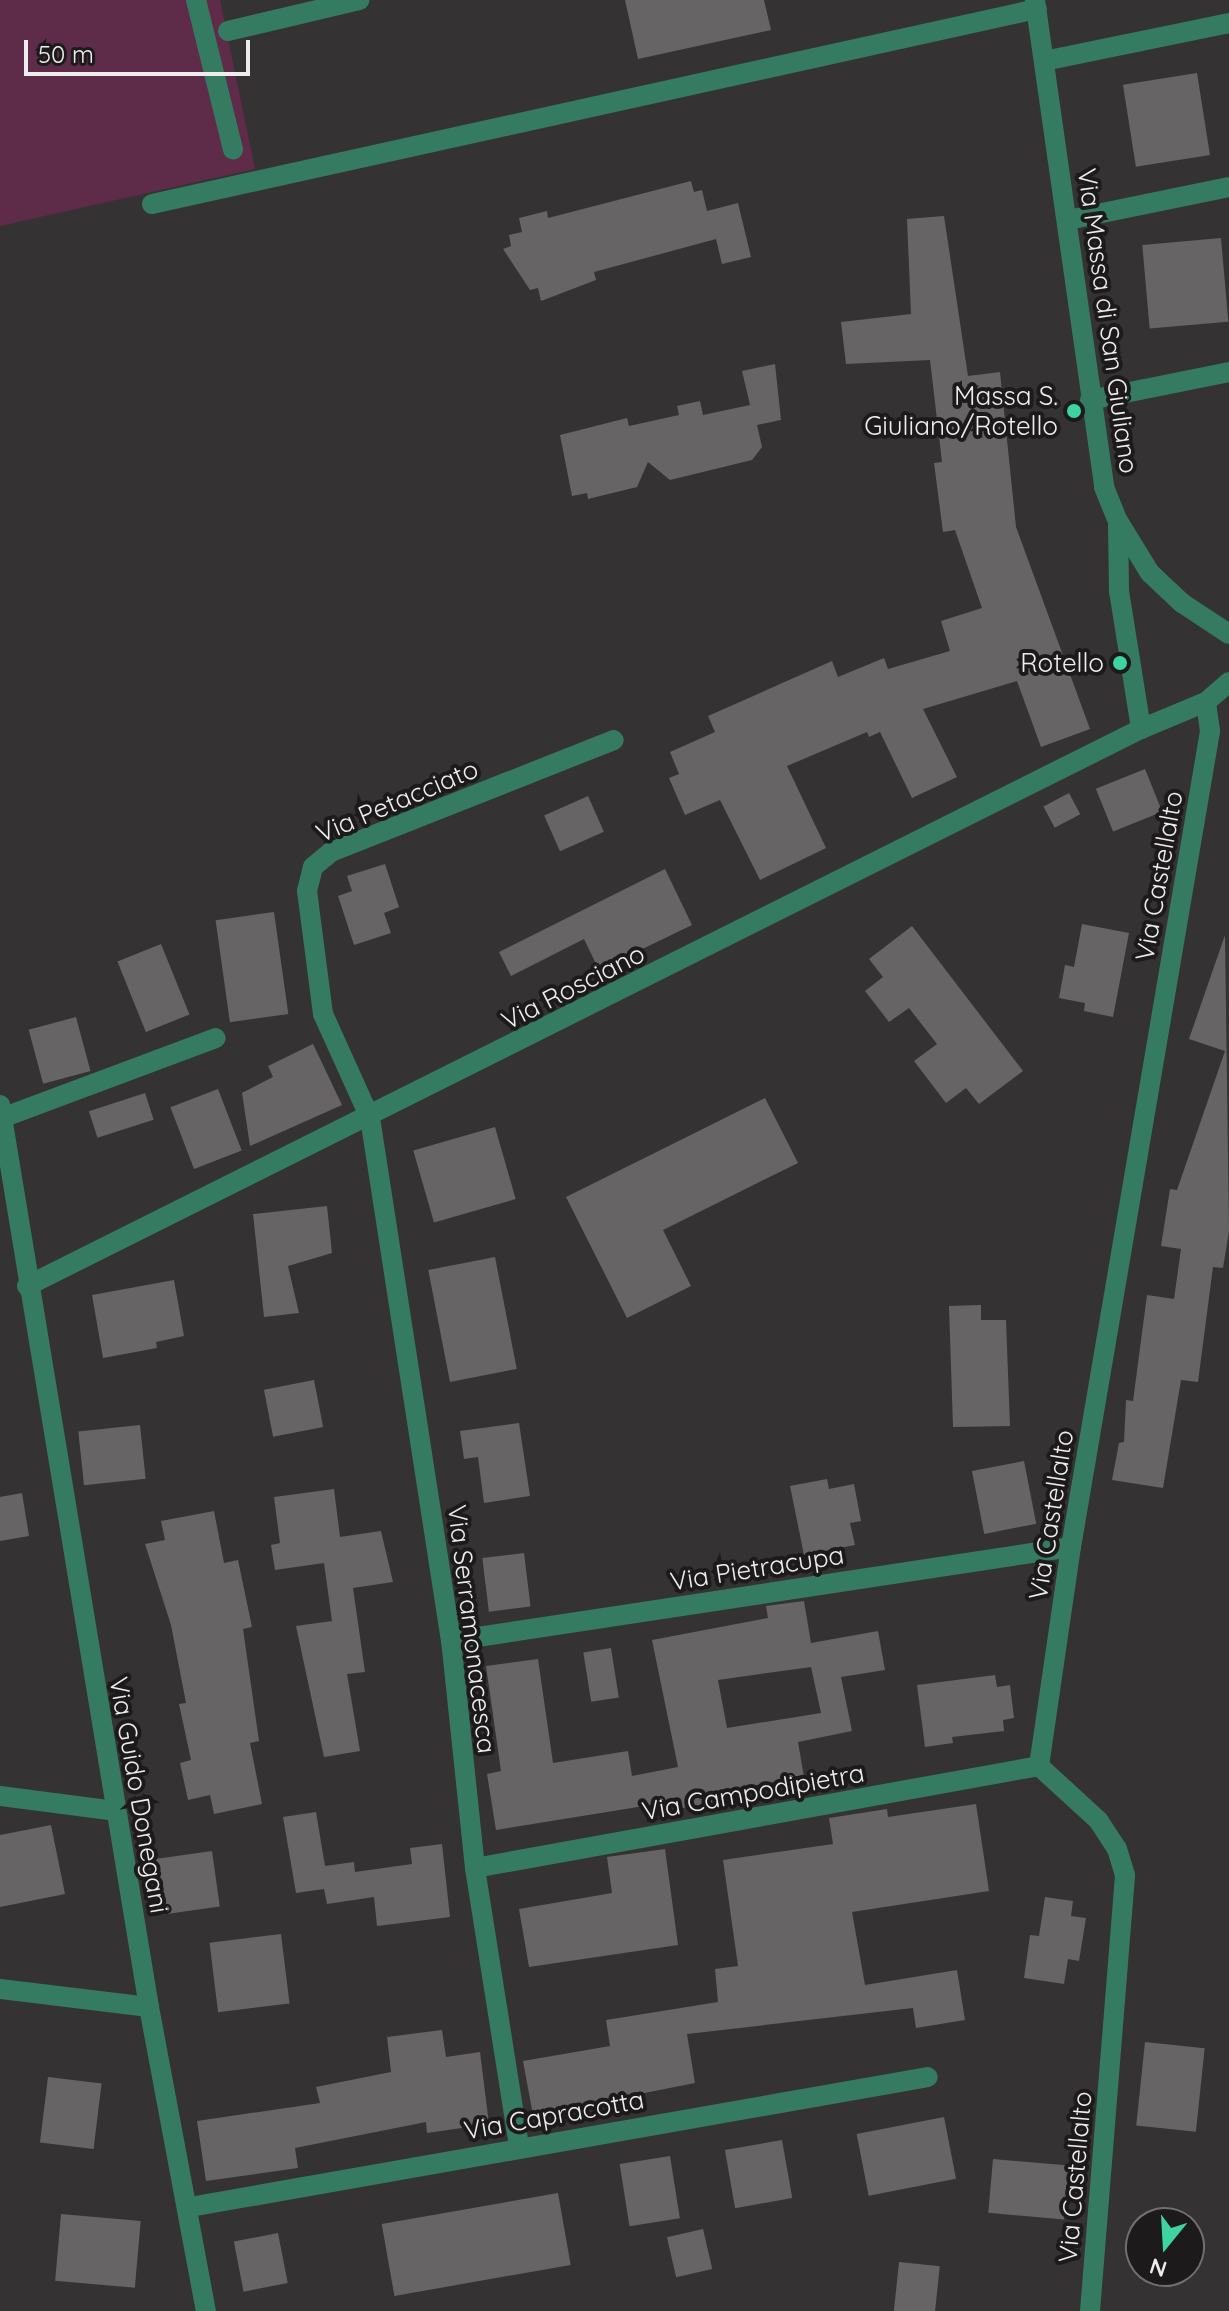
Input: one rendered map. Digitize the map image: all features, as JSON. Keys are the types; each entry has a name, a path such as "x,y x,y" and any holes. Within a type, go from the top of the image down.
{"street":[{"path":"196,0 233,150"},
{"path":"228,31 359,0"},
{"path":"152,204 1036,4"},
{"name":"Via Massa di San Giuliano","path":"1036,4 1100,471 1118,521 1159,584 1229,634"},
{"path":"1044,61 1229,23"},
{"path":"1068,220 1229,187"},
{"path":"1090,400 1229,372"},
{"path":"1118,521 1119,591 1141,729"},
{"name":"Via Rosciano","path":"27,1286 370,1118 1141,729 1206,702 1229,682"},
{"name":"Via Castellalto","path":"1090,2311 1125,1875 1117,1849 1099,1821 1039,1766 1071,1547 1210,731 1206,702"},
{"name":"Via Petacciato","path":"370,1118 330,1032 318,992 307,891 313,867 331,852 614,740"},
{"path":"1,1111 216,1038"},
{"name":"Via Guido Donegani","path":"1,1111 3,1142 115,1811 149,2007 190,2207 206,2311"},
{"name":"Via Serramonacesca","path":"370,1118 451,1641 475,1868 519,2146"},
{"name":"Via Pietracupa","path":"451,1641 1071,1547"},
{"name":"Via Campodipietra","path":"475,1868 1039,1766"},
{"path":"0,1796 115,1811"},
{"path":"0,1989 149,2007"},
{"name":"Via Capracotta","path":"190,2207 519,2146 928,2077"}],"shaded area":[{"path":"0,0 220,0 255,169 0,226"}],"building":[{"path":"625,0 764,0 771,30 638,59"},
{"path":"1197,73 1210,155 1136,167 1123,85"},
{"path":"691,181 694,192 702,190 707,211 738,203 751,257 722,264 716,239 594,272 596,280 541,301 538,288 530,290 503,249 511,246 509,235 522,232 519,218 547,211 548,218"},
{"path":"944,216 968,376 1000,372 1016,527 1090,729 1041,747 1017,681 923,709 957,777 912,798 880,732 869,737 867,732 787,766 826,848 760,880 720,800 685,815 669,778 679,774 670,752 715,732 708,716 832,661 838,677 884,658 888,669 950,651 941,621 982,608 955,530 943,532 934,463 942,462 930,360 846,364 841,322 911,314 907,219"},
{"path":"1221,238 1228,322 1150,329 1142,245"},
{"path":"775,364 781,420 757,425 762,447 752,460 670,480 648,462 637,487 588,499 587,493 572,496 560,435 627,418 629,426 679,415 677,406 700,401 703,415 750,405 742,371"},
{"path":"1145,769 1162,812 1113,832 1096,789"},
{"path":"1069,793 1080,814 1055,828 1043,807"},
{"path":"588,796 604,832 560,851 544,816"},
{"path":"385,864 399,907 384,913 391,933 354,945 338,896 352,891 347,876"},
{"path":"665,869 692,925 599,970 584,939 511,976 499,952"},
{"path":"274,912 288,1014 230,1022 216,920"},
{"path":"1082,924 1129,933 1113,1017 1084,1011 1085,1003 1059,998 1065,965 1074,967"},
{"path":"912,926 1023,1071 979,1104 966,1088 946,1103 914,1061 937,1044 909,1008 889,1022 865,991 883,977 869,959"},
{"path":"1225,935 1229,1231 1223,1268 1213,1267 1198,1382 1181,1380 1163,1488 1112,1480 1119,1443 1124,1442 1126,1400 1133,1401 1147,1295 1174,1299 1181,1249 1161,1246 1170,1189 1177,1190 1225,1051 1189,1039"},
{"path":"161,944 189,1014 146,1032 117,962"},
{"path":"76,1017 90,1071 43,1084 29,1030"},
{"path":"313,1044 342,1105 250,1146 242,1093 273,1077 268,1066"},
{"path":"218,1089 242,1151 194,1169 170,1107"},
{"path":"145,1093 154,1120 98,1138 89,1111"},
{"path":"765,1098 798,1163 663,1230 691,1286 627,1318 566,1197"},
{"path":"495,1127 516,1199 434,1223 413,1150"},
{"path":"327,1206 332,1253 288,1266 299,1313 264,1317 253,1214"},
{"path":"495,1257 517,1369 450,1382 428,1270"},
{"path":"174,1280 184,1336 156,1342 157,1348 103,1358 92,1295"},
{"path":"981,1305 981,1320 1006,1320 1010,1426 953,1427 949,1306"},
{"path":"314,1380 323,1427 273,1437 264,1390"},
{"path":"519,1423 530,1496 484,1503 478,1457 464,1459 460,1431"},
{"path":"140,1425 146,1479 84,1485 78,1431"},
{"path":"1024,1461 1036,1524 984,1534 972,1471"},
{"path":"827,1479 829,1489 854,1484 861,1521 850,1523 855,1545 804,1555 790,1486"},
{"path":"334,1489 340,1537 381,1531 393,1582 353,1588 365,1672 347,1674 360,1751 324,1757 296,1626 332,1621 324,1563 275,1570 271,1545 280,1543 274,1497"},
{"path":"22,1493 29,1536 0,1541 0,1497"},
{"path":"214,1511 224,1563 238,1560 252,1627 243,1629 259,1741 250,1743 262,1804 214,1814 210,1795 188,1800 180,1763 191,1760 179,1704 186,1703 171,1625 145,1544 165,1540 161,1521"},
{"path":"524,1553 531,1607 489,1612 482,1558"},
{"path":"804,1601 811,1643 878,1631 885,1670 841,1677 852,1731 798,1742 804,1777 734,1789 736,1798 677,1809 675,1801 496,1830 487,1774 501,1771 486,1666 538,1659 553,1763 628,1751 632,1776 678,1767 652,1640 768,1618 766,1606","holes":["811,1667 821,1713 727,1728 718,1680"]},
{"path":"611,1648 619,1697 591,1702 583,1652"},
{"path":"995,1675 997,1687 1010,1685 1014,1718 1003,1720 1004,1731 952,1737 953,1743 925,1747 917,1685"},
{"path":"976,1804 989,1891 852,1912 865,1985 957,1970 965,2020 916,2028 913,2008 687,2034 695,2083 533,2115 523,2061 610,2046 606,2020 718,2002 715,1969 738,1966 723,1860 833,1844 829,1818 887,1809 888,1817"},
{"path":"316,1812 325,1866 354,1862 355,1872 412,1864 410,1848 442,1844 450,1917 377,1926 374,1897 327,1904 324,1889 296,1893 283,1817"},
{"path":"51,1825 65,1894 0,1907 0,1835"},
{"path":"665,1849 678,1945 529,1967 519,1909 612,1893 607,1857"},
{"path":"212,1851 220,1906 161,1915 154,1859"},
{"path":"1045,1897 1073,1901 1071,1916 1086,1918 1079,1961 1068,1959 1064,1984 1024,1978 1030,1935 1039,1936"},
{"path":"281,1934 290,2003 218,2012 210,1943"},
{"path":"442,2030 446,2057 480,2052 489,2124 427,2133 426,2122 295,2148 298,2168 206,2181 197,2121 320,2103 316,2087 391,2072 387,2037"},
{"path":"1145,2042 1205,2048 1196,2132 1136,2126"},
{"path":"48,2077 102,2084 94,2149 40,2143"},
{"path":"944,2117 956,2179 869,2196 857,2134"},
{"path":"782,2140 792,2198 735,2208 725,2150"},
{"path":"670,2156 680,2218 629,2226 620,2164"},
{"path":"993,2159 1069,2166 1064,2219 988,2213"},
{"path":"558,2193 571,2265 394,2296 382,2224"},
{"path":"61,2214 141,2221 135,2288 55,2281"},
{"path":"703,2229 712,2269 676,2277 667,2237"},
{"path":"278,2233 288,2283 244,2292 234,2242"},
{"path":"899,2262 940,2266 935,2311 894,2311"}],"place":[{"name":"Massa S. Giuliano/Rotello","path":"1074,411"},
{"name":"Rotello","path":"1120,663"}]}
